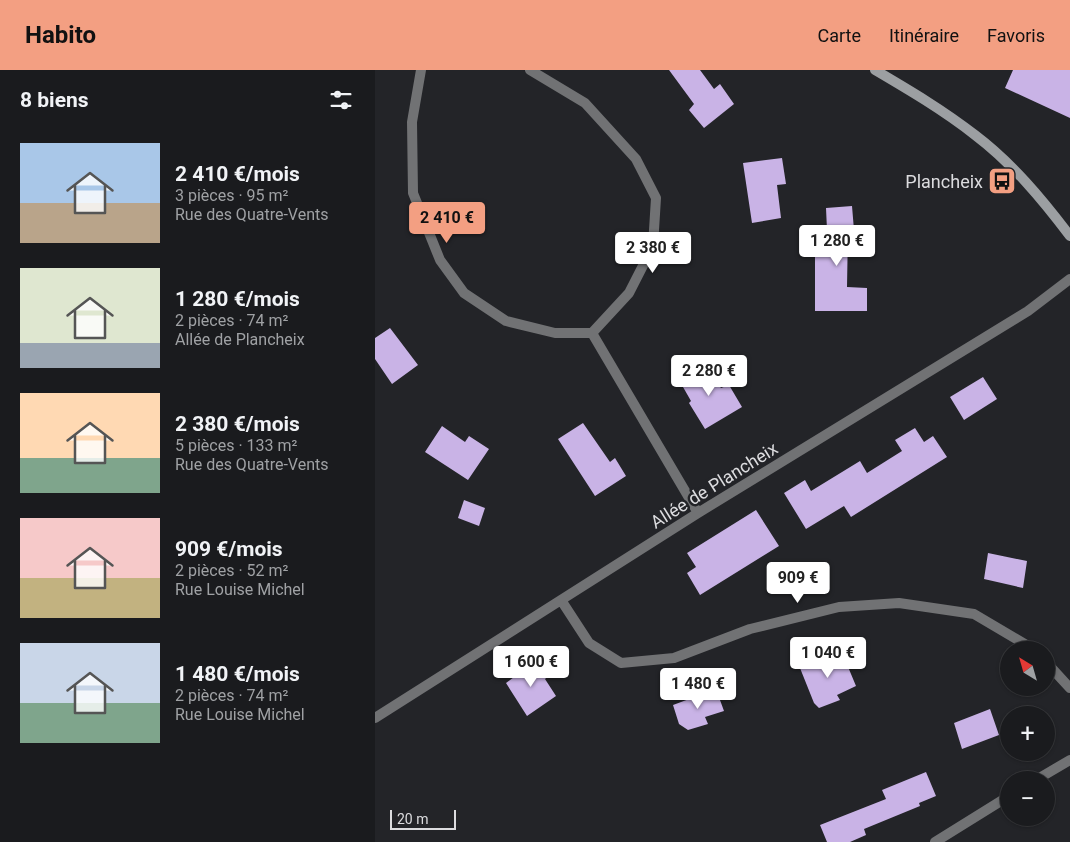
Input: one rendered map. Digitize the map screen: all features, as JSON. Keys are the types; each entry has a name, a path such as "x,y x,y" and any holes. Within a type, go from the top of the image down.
{"main road":[{"path":"875,70 942,110 977,136 1014,169 1043,200 1070,236"}],"street":[{"path":"421,70 412,122 413,193 440,260 464,292 506,321 555,333 592,333 629,293 653,246 655,198 636,159 585,103 530,70"},
{"name":"Allée de Plancheix","path":"375,718 698,514 1028,311 1070,279"},
{"path":"592,333 698,514"},
{"path":"561,600 589,643 621,663 674,658 750,628 839,607 899,603 974,614 1020,641"},
{"path":"1055,672 1070,688"},
{"path":"1051,771 1070,760"},
{"path":"935,842 1000,802"}],"building":[{"path":"669,70 700,70 714,89 720,84 734,104 704,128 689,110 694,104"},
{"path":"1013,70 1070,70 1070,118 1005,88"},
{"path":"782,158 786,184 777,185 781,218 752,223 743,163"},
{"path":"852,206 854,230 848,230 847,287 867,288 867,311 815,311 815,252 828,252 826,208"},
{"path":"390,328 418,365 392,384 375,359 375,338"},
{"path":"705,365 721,388 729,385 742,407 705,429 689,403 691,401 679,380"},
{"path":"983,377 997,399 964,420 950,397"},
{"path":"583,423 610,462 615,458 626,476 595,496 558,439"},
{"path":"442,426 465,442 469,436 489,449 468,480 425,452"},
{"path":"915,428 924,442 933,436 947,457 851,517 844,506 806,529 784,493 805,480 811,491 860,461 867,473 902,451 895,440"},
{"path":"464,500 485,508 479,526 458,518"},
{"path":"756,510 779,546 700,595 687,573 696,567 687,553"},
{"path":"988,553 1027,561 1023,588 984,579"},
{"path":"841,650 856,686 837,695 840,700 819,708 814,703 800,668"},
{"path":"537,660 548,676 545,679 556,696 527,716 506,683"},
{"path":"716,689 724,711 705,717 708,724 688,730 679,724 673,705"},
{"path":"990,709 999,735 962,749 954,723"},
{"path":"926,772 936,796 919,803 920,806 864,829 866,835 850,842 827,842 820,825 886,799 882,790"}],"place":[{"name":"Plancheix","path":"1002,181"}]}
